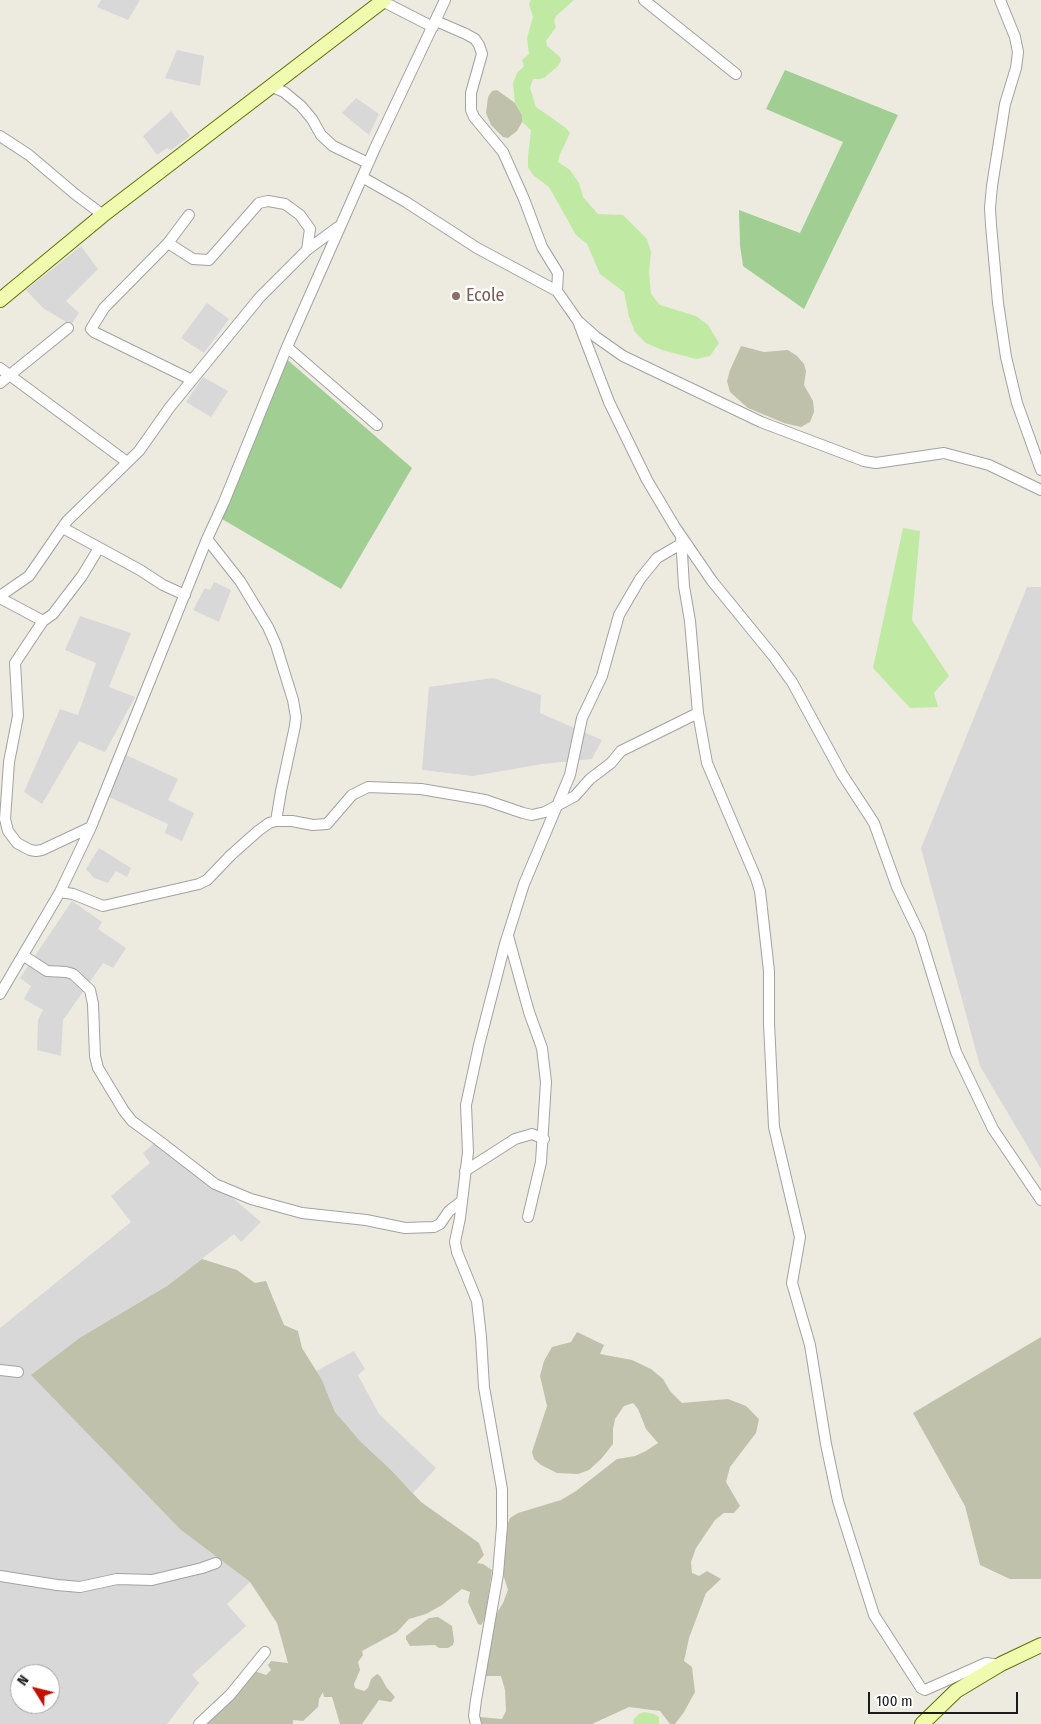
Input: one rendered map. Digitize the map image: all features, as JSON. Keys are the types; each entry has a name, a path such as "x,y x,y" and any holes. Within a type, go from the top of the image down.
{"street":[{"path":"0,994 60,892 91,827 184,595 287,347 368,164 445,0"},
{"path":"644,0 736,74"},
{"path":"1000,0 1015,37 1018,52 1016,68 1006,104 992,186 991,225 998,302 1006,357 1017,403 1041,470"},
{"path":"0,300 103,216 382,1 435,24 466,34 475,39 480,45 482,54 471,93 471,110 505,157 524,199 542,248 558,273 557,291"},
{"path":"272,87 284,92 301,106 322,135 333,146 368,164"},
{"path":"0,136 29,156 103,216"},
{"path":"362,178 406,202 478,248 557,291 578,321 596,337 623,356 761,422 864,461 876,463 944,453 989,465 1041,490"},
{"path":"168,244 193,259 209,260 259,203 268,201 285,204 300,215 310,229 307,250"},
{"path":"189,215 168,244 104,308 91,328 94,332 192,380"},
{"path":"43,621 0,597 34,571 72,516 139,451 170,407 260,297 307,250 340,226"},
{"path":"578,321 609,402 648,480 681,540 792,682 842,774 874,823 898,888 920,935 956,1052 992,1129 1041,1200"},
{"path":"0,383 68,328"},
{"path":"287,347 376,425"},
{"path":"0,368 127,462"},
{"path":"63,528 184,595"},
{"path":"207,539 240,581 268,626 293,700 296,717 295,726 276,821"},
{"path":"681,540 684,586 690,621 698,713 707,763 760,891 769,971 769,1023 774,1126 800,1237 792,1283 810,1345 826,1444 838,1501 874,1615 922,1689 924,1690 939,1684 986,1663 1000,1665"},
{"path":"476,1724 474,1716 476,1700 498,1574 502,1526 502,1489 484,1387 482,1337 477,1301 457,1252 455,1242 468,1152 466,1105 478,1044 508,935 524,884 570,775 582,718 602,676 619,615 640,579 657,558 681,540"},
{"path":"91,827 36,851 30,850 12,837 6,826 5,819 8,772 18,716 15,663 43,621 53,614 82,576 99,548"},
{"path":"60,892 73,894 103,906 198,884 207,880 258,830 269,823 292,821 313,825 327,824 352,795 368,787 420,789 485,800 532,815 545,812 581,791 590,778 611,763 621,751 698,713"},
{"path":"508,935 529,1012 542,1048 546,1082 542,1162 528,1217"},
{"path":"24,956 47,971 73,974 90,990 93,1004 95,1056 98,1068 124,1110 132,1121 215,1184 250,1199 302,1213 366,1220 405,1228 434,1227 440,1224 449,1211 462,1201"},
{"path":"465,1171 514,1139 532,1134 544,1139"},
{"path":"0,1370 18,1372"},
{"path":"0,1576 80,1587 117,1579 152,1580 216,1563"},
{"path":"922,1724 956,1691 1000,1665 1041,1645"},
{"path":"199,1724 230,1695 265,1652"}],"shaded area":[{"path":"101,0 140,0 128,20 97,7"},
{"path":"177,50 204,56 200,86 165,78"},
{"path":"497,90 515,103 522,115 522,122 517,131 508,138 503,137 491,125 486,113 488,97 492,91"},
{"path":"356,98 379,114 369,135 342,113"},
{"path":"171,111 190,136 171,150 167,148 157,155 143,136"},
{"path":"81,246 98,269 66,301 79,313 71,325 43,308 26,290"},
{"path":"207,303 229,319 204,353 181,338"},
{"path":"741,346 764,352 788,350 797,356 804,364 806,371 804,385 813,401 814,412 810,422 801,427 784,423 748,408 730,392 727,381"},
{"path":"203,377 228,391 211,417 186,402"},
{"path":"214,582 231,590 219,622 193,610 205,588 210,590"},
{"path":"1027,587 1041,587 1041,1169 980,1066 921,848"},
{"path":"80,616 131,633 109,687 135,697 105,752 79,741 42,804 24,792 60,709 78,715 96,663 65,650"},
{"path":"493,678 541,695 540,713 602,740 592,759 542,764 473,776 422,770 429,687"},
{"path":"126,755 178,779 168,800 194,813 182,841 165,833 168,824 109,797"},
{"path":"99,848 131,868 127,877 116,871 108,883 94,878 86,869"},
{"path":"72,901 102,922 98,929 126,948 113,968 103,963 63,1020 61,1056 37,1050 38,1020 43,1010 24,999 31,986 20,978"},
{"path":"158,1140 261,1222 241,1242 234,1234 167,1286 81,1337 181,1530 250,1582 227,1604 246,1626 192,1675 199,1683 167,1724 0,1724 0,1328 131,1222 111,1196 150,1163 143,1153"},
{"path":"202,1259 237,1270 255,1283 266,1281 284,1325 298,1331 302,1348 322,1380 335,1412 361,1442 421,1502 479,1543 484,1555 477,1563 483,1564 492,1570 485,1619 481,1625 478,1624 468,1602 470,1592 462,1589 442,1605 426,1614 409,1619 397,1632 362,1651 363,1655 358,1662 360,1670 354,1684 355,1688 364,1691 368,1688 371,1679 377,1674 395,1697 391,1702 379,1700 362,1724 340,1724 332,1697 324,1697 323,1692 319,1699 318,1707 303,1721 293,1720 293,1724 205,1724 254,1671 266,1675 271,1670 268,1665 271,1661 288,1663 277,1623 250,1582 181,1530 31,1375 81,1337 167,1286"},
{"path":"577,1332 604,1345 600,1354 632,1360 651,1369 663,1379 670,1391 682,1403 728,1399 746,1406 759,1419 756,1433 730,1467 726,1482 740,1506 734,1513 724,1513 715,1520 696,1548 691,1562 692,1573 699,1576 707,1571 721,1579 706,1593 689,1638 684,1661 692,1667 695,1692 675,1724 670,1724 660,1711 629,1707 592,1724 480,1724 480,1717 502,1719 506,1711 505,1690 501,1676 485,1676 492,1621 503,1603 508,1590 503,1574 507,1525 510,1518 518,1513 561,1500 576,1491 617,1459 635,1456 658,1443 646,1429 638,1409 633,1403 624,1406 615,1419 613,1444 589,1470 578,1474 557,1473 534,1459 532,1452 547,1406 540,1376 544,1361 552,1347 571,1342"},
{"path":"1041,1337 1041,1579 1010,1579 980,1565 965,1506 913,1413"},
{"path":"354,1351 365,1369 358,1375 379,1414 436,1468 413,1493 361,1442 335,1412 322,1380 316,1371"},
{"path":"438,1617 452,1626 453,1645 448,1648 439,1648 435,1645 410,1646 406,1636 429,1618"}],"green space":[{"path":"531,0 574,0 556,16 554,21 556,27 546,41 547,46 560,57 561,61 544,78 533,79 530,88 536,107 566,128 570,133 558,162 570,170 579,183 583,197 598,214 623,215 647,239 651,252 649,272 651,294 660,305 696,316 708,325 719,343 710,356 696,359 662,350 646,343 635,332 629,317 624,292 600,274 587,244 576,235 549,187 533,175 528,167 531,130 522,122 522,115 515,103 513,83 517,73 524,66 522,60 529,54 527,38 533,17 529,4"},
{"path":"785,70 898,115 804,309 743,266 740,245 739,210 800,233 843,142 766,109"},
{"path":"283,356 412,468 341,589 217,516"},
{"path":"903,528 920,531 912,620 949,676 934,693 938,707 910,708 873,668"},
{"path":"644,1712 659,1717 659,1724 633,1724 634,1719"}],"place":[{"name":"Ecole","path":"456,296"}]}
